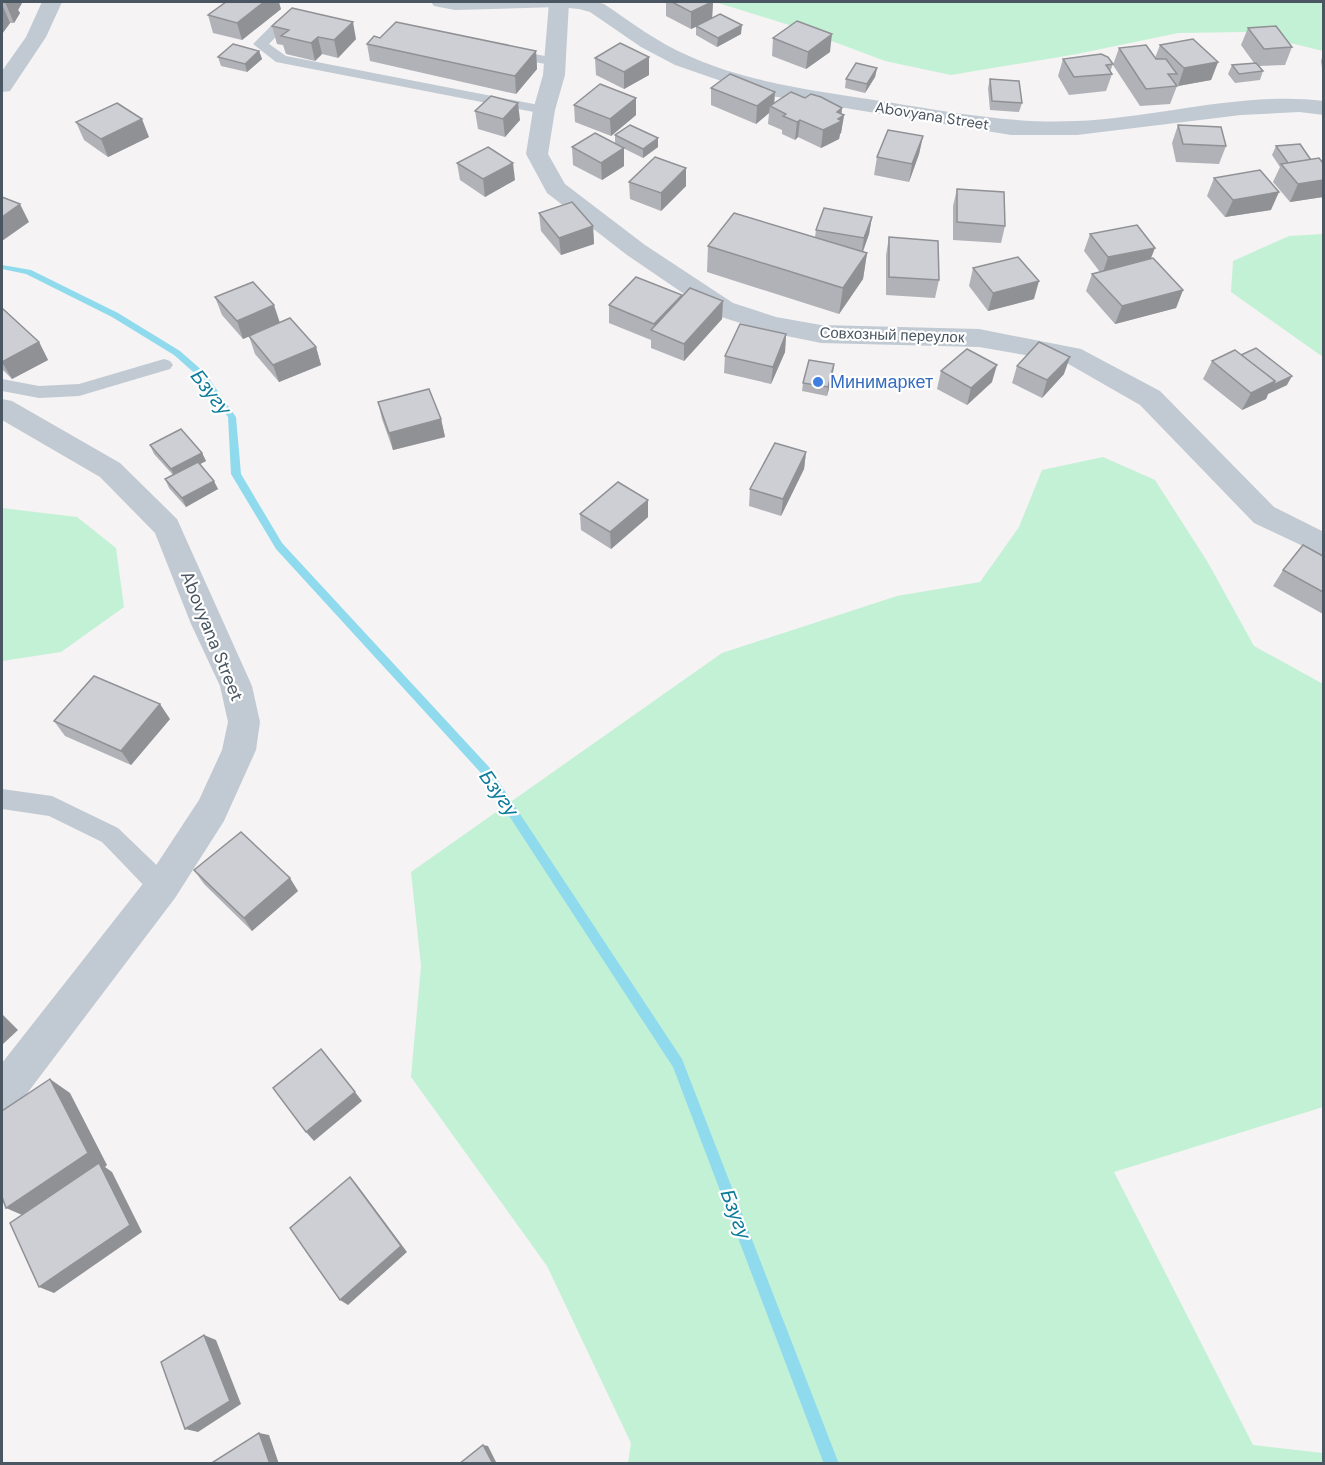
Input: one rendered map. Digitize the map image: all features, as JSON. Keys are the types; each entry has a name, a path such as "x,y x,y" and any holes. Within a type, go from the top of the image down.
{"street":[{"path":"2,86 36,37 52,2"},
{"name":"Abovyana Street","path":"441,2 465,4 580,3 597,8 648,44 682,61 767,89 1011,128 1077,128 1240,108 1299,105 1323,108"},
{"name":"Совхозный переулок","path":"559,2 555,75 544,110 537,154 555,188 636,250 724,309 772,325 821,334 980,338 1072,355 1150,398 1264,515 1323,545"},
{"name":"Abovyana Street","path":"2,408 110,470 167,527 207,624 236,686 244,722 239,750 212,810 162,887 2,1094"}],"lane":[{"path":"281,24 260,44 281,59 544,110"},
{"path":"490,50 556,62"},
{"path":"2,385 39,392 79,390 164,365"},
{"path":"2,799 52,806 110,835 162,887"}],"green space":[{"path":"715,2 1323,2 1323,51 1245,32 1178,33 1077,54 951,75 885,61 789,25"},
{"path":"1324,234 1323,357 1231,292 1233,261 1289,236"},
{"path":"1103,457 1155,480 1207,561 1254,646 1323,684 1323,1107 1114,1172 1253,1445 1323,1453 1323,1463 628,1463 631,1443 547,1266 411,1077 421,966 411,872 722,653 897,596 980,582 1019,527 1042,470"},
{"path":"2,508 77,517 116,548 124,607 61,652 2,661"}],"building":[{"path":"226,2 264,2 237,23 208,15"},
{"path":"672,2 712,2 691,12"},
{"path":"292,8 353,22 334,40 318,37 311,43 281,36 289,30 272,26"},
{"path":"720,14 742,25 718,38 696,26"},
{"path":"797,21 832,34 808,52 773,38"},
{"path":"396,22 536,51 515,76 367,44 374,36 380,38"},
{"path":"1276,26 1292,47 1264,49 1248,28"},
{"path":"1193,39 1218,62 1184,68 1160,45"},
{"path":"620,43 649,57 624,72 595,58"},
{"path":"233,44 259,51 245,64 218,57"},
{"path":"1146,45 1156,59 1166,59 1177,74 1168,74 1177,86 1146,89 1119,48"},
{"path":"1101,54 1108,57 1113,64 1106,65 1112,74 1074,77 1063,59"},
{"path":"856,63 877,68 867,84 846,79"},
{"path":"1256,63 1263,71 1239,74 1232,65"},
{"path":"730,74 775,92 757,106 711,88"},
{"path":"990,79 1019,81 1022,103 992,101"},
{"path":"600,84 636,98 610,119 574,105"},
{"path":"791,92 805,98 811,94 821,97 842,108 837,112 844,115 838,119 842,121 823,130 800,120 797,122 783,116 786,114 770,106"},
{"path":"491,96 518,103 503,119 475,111"},
{"path":"117,103 142,119 101,139 76,122"},
{"path":"630,125 658,138 643,149 615,135"},
{"path":"1178,125 1221,127 1226,146 1183,144"},
{"path":"888,130 923,136 912,164 877,157"},
{"path":"595,133 624,148 601,163 572,147"},
{"path":"1300,144 1311,160 1288,163 1276,146"},
{"path":"488,147 513,163 483,179 457,163"},
{"path":"655,157 686,168 661,193 629,182"},
{"path":"1319,158 1323,163 1323,180 1298,184 1281,164"},
{"path":"1260,170 1279,192 1233,200 1214,178"},
{"path":"957,189 1004,192 1005,226 957,222"},
{"path":"2,197 20,204 2,217"},
{"path":"572,202 593,226 559,238 539,213"},
{"path":"824,208 872,217 864,238 816,230"},
{"path":"734,213 867,253 843,288 708,246"},
{"path":"1137,225 1155,248 1108,257 1090,234"},
{"path":"889,237 938,241 939,280 889,277"},
{"path":"1018,257 1039,281 993,293 973,268"},
{"path":"1153,258 1183,290 1122,306 1092,274"},
{"path":"636,277 682,295 654,324 609,305"},
{"path":"253,282 274,305 237,321 215,297"},
{"path":"690,288 723,301 684,344 651,330"},
{"path":"2,308 39,342 2,362"},
{"path":"290,318 316,347 273,365 249,336"},
{"path":"740,324 786,334 773,367 725,356"},
{"path":"1039,342 1070,357 1047,380 1017,366"},
{"path":"1256,348 1292,376 1273,385 1275,381 1241,355"},
{"path":"967,349 997,365 971,388 941,371"},
{"path":"1235,350 1275,381 1251,393 1212,361"},
{"path":"809,360 834,364 828,387 803,383"},
{"path":"429,389 441,419 389,433 378,402"},
{"path":"181,429 202,453 171,469 150,445"},
{"path":"775,443 806,452 783,499 750,489"},
{"path":"198,462 214,481 182,498 165,479"},
{"path":"618,482 648,500 610,532 580,514"},
{"path":"1303,545 1323,556 1323,592 1283,570"},
{"path":"94,676 160,704 121,751 54,721"},
{"path":"241,832 290,878 244,918 194,870"},
{"path":"321,1049 355,1092 306,1132 273,1088"},
{"path":"50,1079 88,1153 6,1208 2,1197 2,1111"},
{"path":"99,1163 130,1225 39,1287 10,1223"},
{"path":"350,1177 401,1246 340,1300 290,1228"},
{"path":"204,1335 230,1401 185,1429 161,1362"},
{"path":"259,1433 270,1464 210,1464"},
{"path":"483,1445 493,1464 459,1464"}],"waterway":[{"name":"Бзугу","path":"2,267 28,272 115,315 177,353 202,375 232,417 236,474 279,546 485,770 678,1063 832,1464"}],"place":[{"name":"Минимаркет","path":"818,382"}]}
